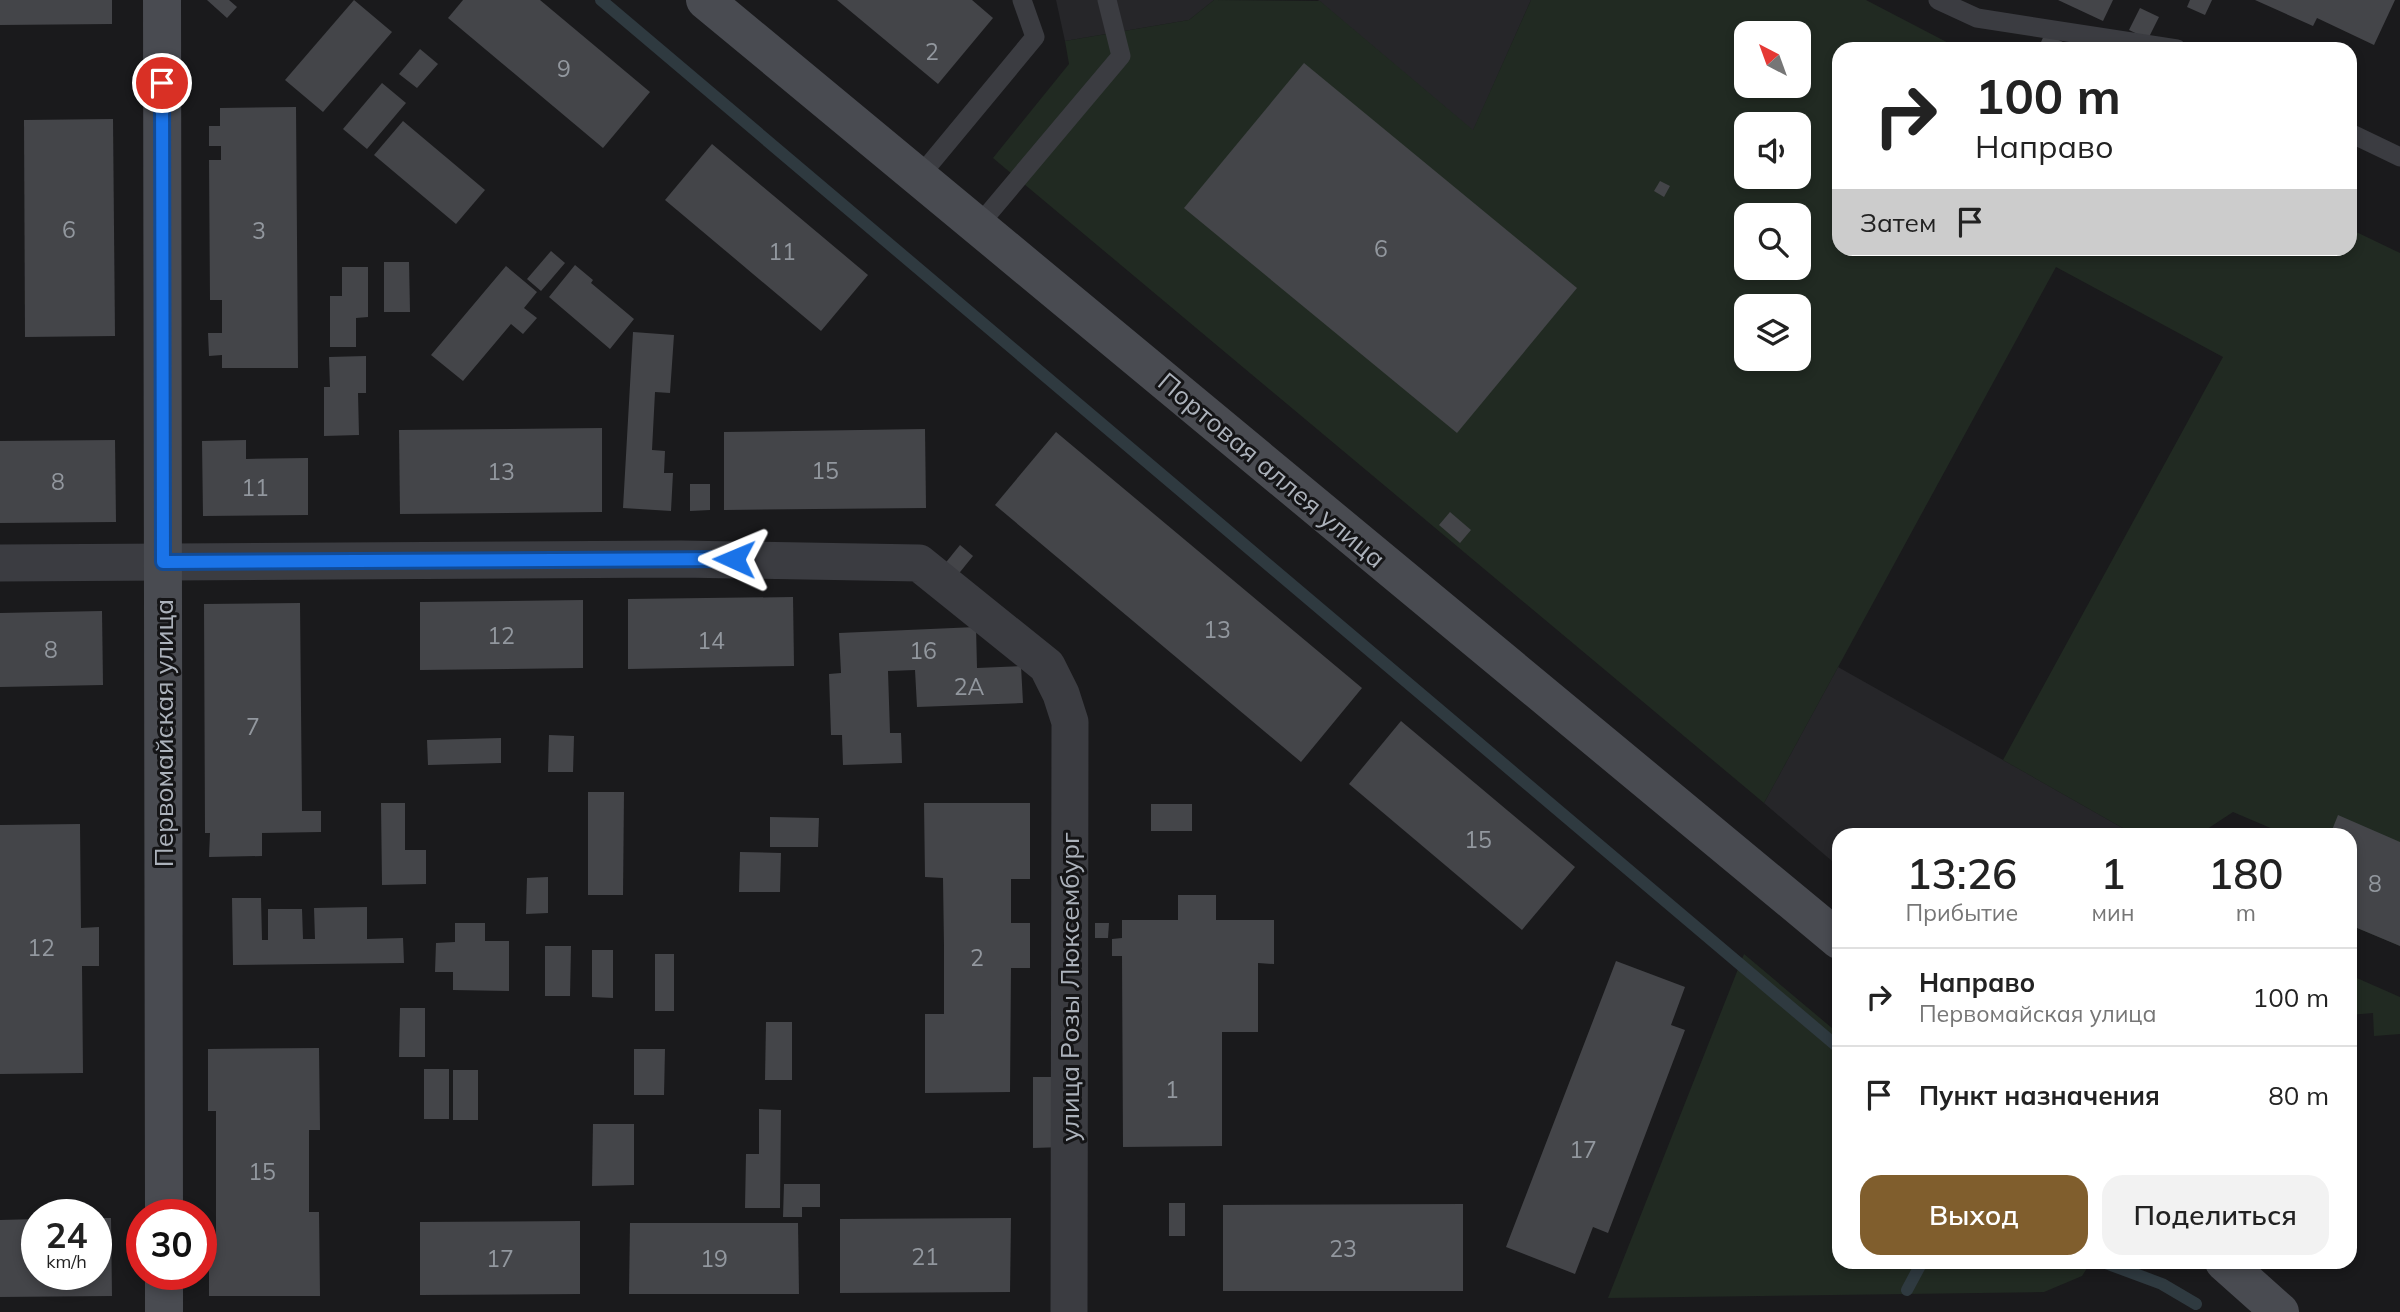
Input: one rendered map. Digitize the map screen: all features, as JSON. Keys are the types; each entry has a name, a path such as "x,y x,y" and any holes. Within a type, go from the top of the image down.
{"street":[{"name":"Первомайская улица","path":"162,0 164,1199"},
{"name":"Портовая аллея улица","path":"705,0 1832,934"},
{"name":"улица Розы Люксембург","path":"163,562 681,559 919,563 1046,666 1061,694 1070,722 1069,1312"},
{"path":"0,563 163,562"},
{"path":"2232,1269 2280,1312"},
{"path":"164,1290 164,1312"}],"lane":[{"path":"919,177 1035,37 1022,0"},
{"path":"978,226 1121,56 1107,0"},
{"path":"1938,0 1977,18 2132,42"},
{"path":"2357,136 2400,157"}],"shaded area":[{"path":"1056,0 1214,0 1189,20 1065,41"},
{"path":"1214,0 1320,1 1473,130 1531,0 1866,0 1947,42 1832,42 1832,256 2357,256 2357,232 2400,253 2400,946 2357,928 2357,828 2271,828 2233,812 2209,828 2123,828 2003,760 2223,357 2056,267 1764,803 993,158 1069,64 1065,41 1189,20"},
{"path":"1318,0 1531,0 1473,131"},
{"path":"1838,667 2123,828 1832,828 1832,861 1764,803"},
{"path":"1744,954 1832,1028 1832,1269 2086,1269 2082,1276 2044,1292 1608,1298"},
{"path":"2357,978 2400,997 2400,1034 2374,1036 2373,1013 2357,1014"}],"building":[{"path":"0,0 112,0 112,24 0,25"},
{"path":"207,0 229,0 237,7 227,18"},
{"path":"354,0 392,32 323,112 285,80"},
{"path":"463,0 540,0 650,92 603,148 448,18"},
{"path":"837,0 972,0 993,18 938,84"},
{"path":"2058,0 2113,0 2103,21"},
{"path":"2190,0 2212,0 2205,15 2187,7"},
{"path":"2255,0 2395,0 2374,45 2317,18 2313,26"},
{"path":"2140,8 2159,17 2148,39 2129,30"},
{"path":"2045,33 2063,42 2041,42"},
{"path":"420,49 438,64 417,88 399,74"},
{"path":"1304,63 1577,288 1457,433 1184,208"},
{"path":"382,83 406,103 367,149 343,129"},
{"path":"296,107 298,368 222,368 222,355 209,356 208,333 222,333 222,300 210,300 209,160 221,160 221,146 209,146 209,126 220,126 220,108"},
{"path":"113,119 115,336 25,337 24,120"},
{"path":"403,121 485,190 456,224 374,155"},
{"path":"712,144 868,275 821,331 665,200"},
{"path":"1660,181 1670,186 1664,197 1654,191"},
{"path":"551,251 565,263 541,291 527,279"},
{"path":"384,262 409,262 410,312 384,312"},
{"path":"575,265 593,280 591,283 634,319 610,349 549,297"},
{"path":"506,266 537,292 524,308 537,318 523,334 511,324 463,381 431,355"},
{"path":"342,267 368,267 368,317 356,318 356,347 330,347 330,296 342,296"},
{"path":"633,332 674,335 670,393 655,392 652,450 665,451 664,473 673,473 671,511 623,508"},
{"path":"366,356 366,393 358,393 359,435 324,436 324,387 330,387 329,357"},
{"path":"602,428 602,512 400,514 399,430"},
{"path":"925,429 926,508 724,510 724,432"},
{"path":"1056,432 1362,688 1301,762 995,505"},
{"path":"115,440 116,522 0,523 0,441"},
{"path":"246,440 246,459 308,458 308,515 203,516 202,441"},
{"path":"690,484 710,484 710,510 690,511"},
{"path":"1450,512 1471,530 1460,543 1439,525"},
{"path":"960,545 973,556 956,577 943,566"},
{"path":"793,597 794,666 628,669 628,599"},
{"path":"583,600 583,668 420,670 420,602"},
{"path":"300,603 302,811 321,811 321,832 262,833 262,856 209,857 210,833 205,833 204,604"},
{"path":"102,611 103,685 0,687 0,613"},
{"path":"976,627 977,668 1021,666 1023,703 917,707 915,670 888,671 890,733 901,733 902,763 843,765 842,735 831,735 829,674 841,673 839,633"},
{"path":"1401,721 1575,867 1522,930 1349,784"},
{"path":"549,735 574,736 573,772 548,772"},
{"path":"501,738 501,763 428,765 427,740"},
{"path":"588,792 624,792 623,895 588,895"},
{"path":"381,803 405,803 405,850 426,850 426,884 382,885"},
{"path":"924,803 1030,803 1030,879 1011,879 1011,923 1030,923 1030,968 1011,968 1010,1092 925,1093 925,1014 944,1014 944,946 943,878 925,877"},
{"path":"1151,804 1192,804 1192,831 1151,831"},
{"path":"2338,815 2400,842 2400,946 2357,928 2357,828 2333,828"},
{"path":"770,817 819,818 818,847 770,847"},
{"path":"80,824 81,928 99,927 99,966 82,966 83,1073 0,1074 0,825"},
{"path":"740,852 781,853 780,892 739,892"},
{"path":"548,877 548,913 526,914 527,878"},
{"path":"1178,895 1216,895 1216,920 1274,920 1274,964 1258,963 1258,1032 1222,1032 1222,1146 1123,1147 1122,956 1112,956 1112,939 1122,938 1122,920 1178,920"},
{"path":"232,898 261,898 262,940 268,940 268,909 302,909 303,939 315,939 314,908 367,907 367,939 403,938 404,963 233,965"},
{"path":"455,923 485,923 485,941 509,941 509,991 453,990 453,972 435,972 436,943 455,942"},
{"path":"1095,923 1109,923 1108,938 1095,938"},
{"path":"545,946 571,946 570,996 545,996"},
{"path":"592,950 613,950 613,998 592,997"},
{"path":"655,954 674,954 674,1011 655,1011"},
{"path":"1616,961 1685,987 1671,1025 1685,1030 1608,1233 1593,1227 1575,1274 1506,1247"},
{"path":"400,1008 425,1008 425,1057 399,1057"},
{"path":"766,1022 792,1022 792,1080 765,1080"},
{"path":"319,1048 320,1130 309,1130 309,1212 319,1212 320,1296 209,1296 209,1290 217,1290 217,1199 216,1111 208,1111 208,1049"},
{"path":"634,1049 665,1049 664,1095 634,1095"},
{"path":"424,1069 449,1069 449,1119 424,1119"},
{"path":"453,1070 478,1070 478,1120 453,1120"},
{"path":"1033,1077 1063,1077 1063,1147 1033,1148"},
{"path":"759,1109 781,1110 780,1208 745,1208 746,1154 759,1154"},
{"path":"593,1124 634,1124 634,1185 592,1186"},
{"path":"784,1184 820,1184 820,1207 802,1207 802,1217 783,1217"},
{"path":"1169,1203 1185,1203 1185,1236 1169,1236"},
{"path":"1463,1204 1463,1291 1223,1291 1223,1205"},
{"path":"1011,1218 1010,1292 840,1293 840,1219"},
{"path":"21,1219 21,1290 112,1290 112,1296 0,1297 0,1220"},
{"path":"580,1221 580,1294 420,1295 420,1222"},
{"path":"630,1223 798,1223 799,1294 629,1294"}],"waterway":[{"path":"601,0 1832,1042"},
{"path":"1907,1290 1918,1269"},
{"path":"2122,1269 2162,1284 2196,1304"}],"route":[{"path":"162,83 163,562 734,559"}]}
